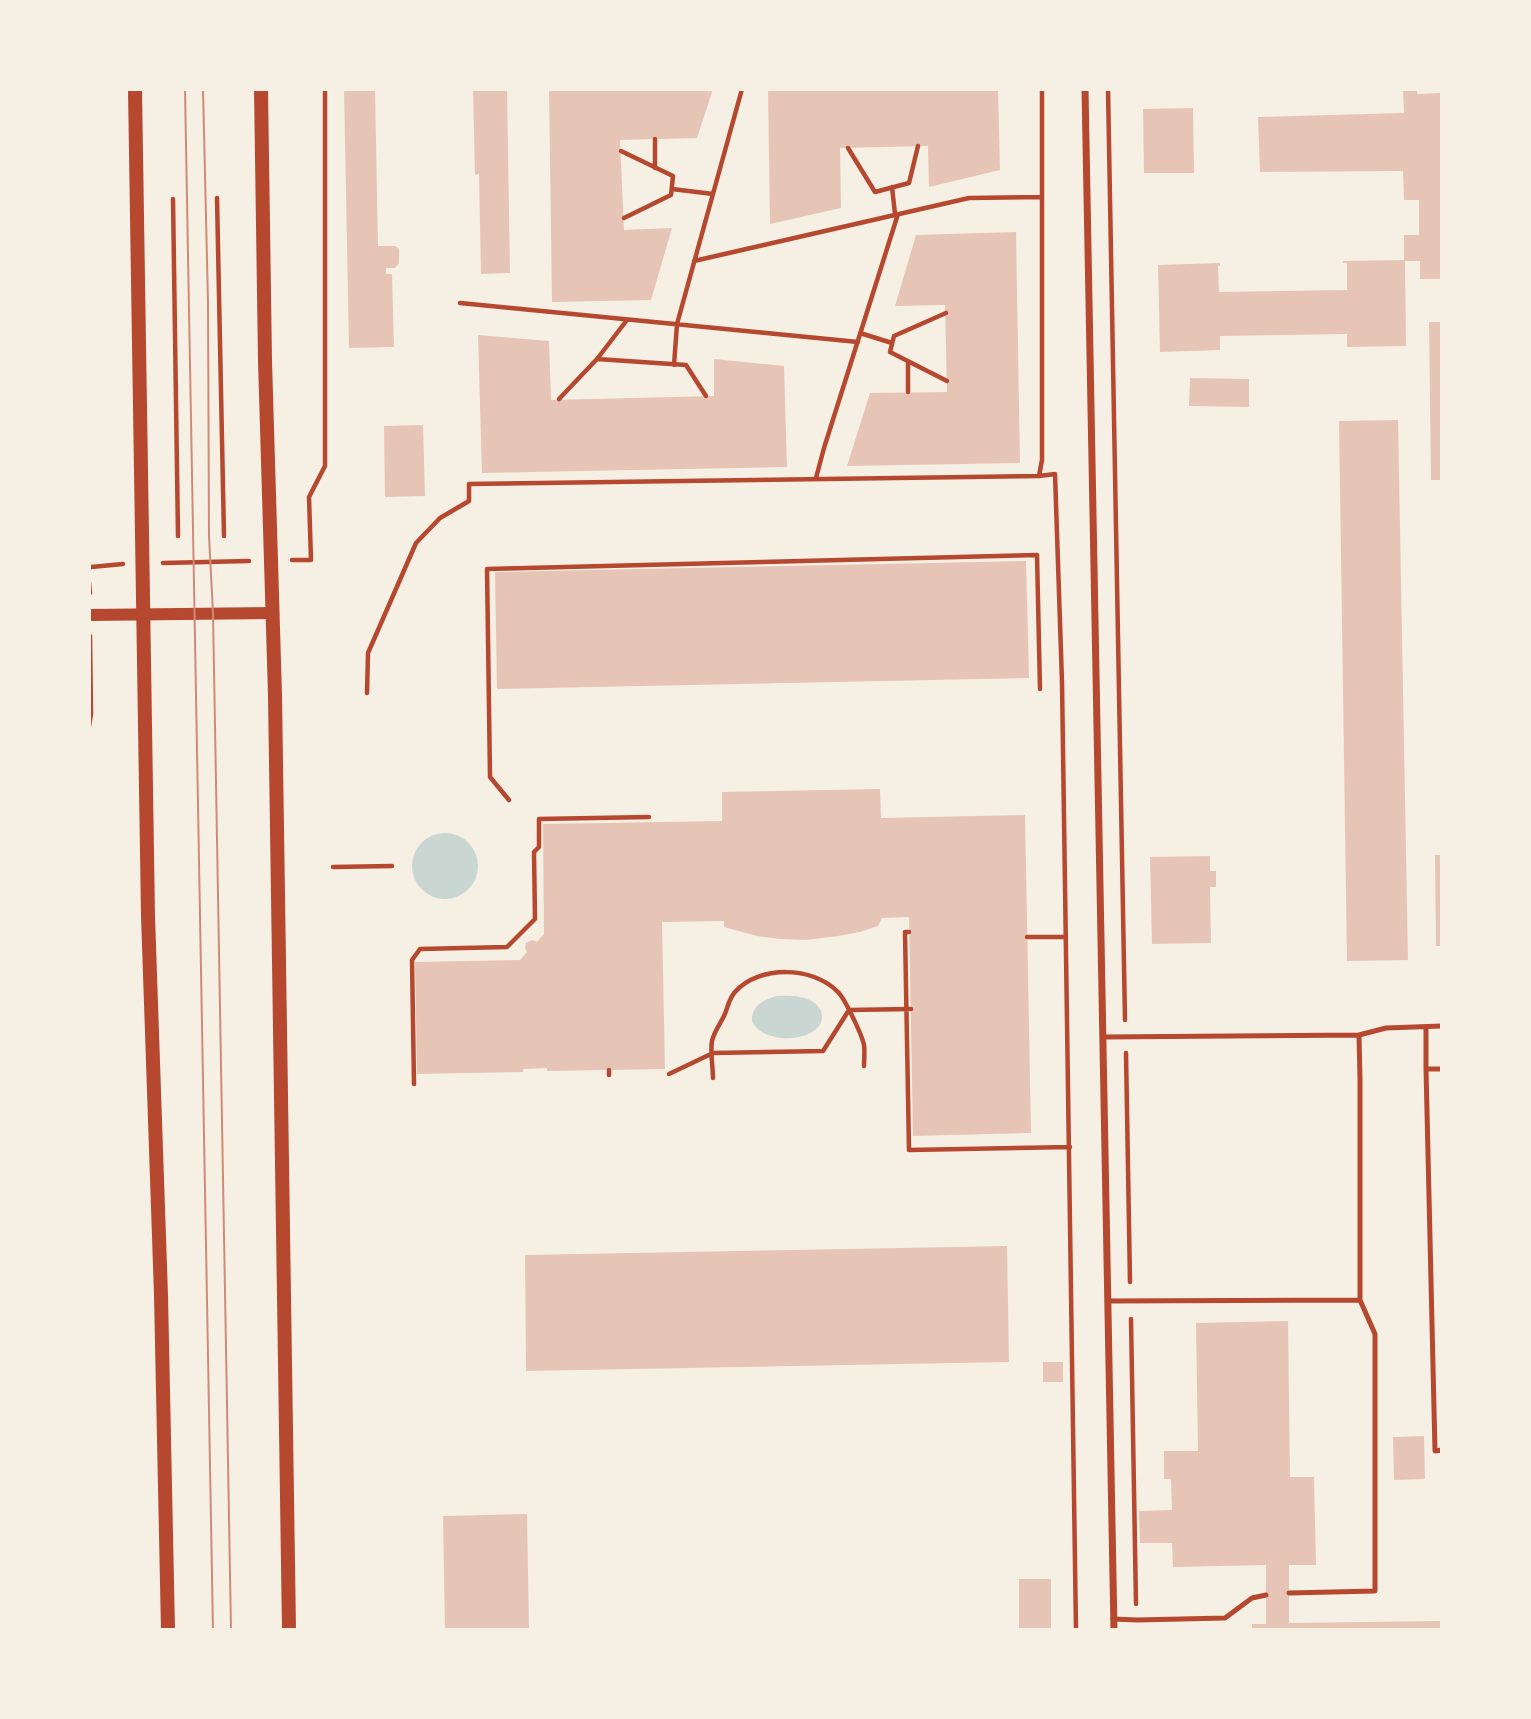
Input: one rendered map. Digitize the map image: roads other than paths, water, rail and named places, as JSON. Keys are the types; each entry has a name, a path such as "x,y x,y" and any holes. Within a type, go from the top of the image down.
{"main road":[{"path":"135,89 148,902 168,1630"},
{"path":"261,89 265,361 273,613 289,1630"}],"street":[{"path":"1085,89 1114,1630"},
{"path":"89,615 273,613"}],"lane":[{"path":"1103,1037 1359,1035 1386,1028 1442,1026"},
{"path":"1426,1027 1435,1451 1442,1450"},
{"path":"1289,1592 1375,1591 1375,1334 1360,1300 1359,1035"},
{"path":"1426,1069 1442,1069"},
{"path":"1108,1301 1360,1300"},
{"path":"1113,1619 1225,1618 1252,1598 1266,1595"}],"tram line":[{"path":"185,89 213,1630"},
{"path":"203,89 208,303 209,536 213,613 231,1630"}]}
